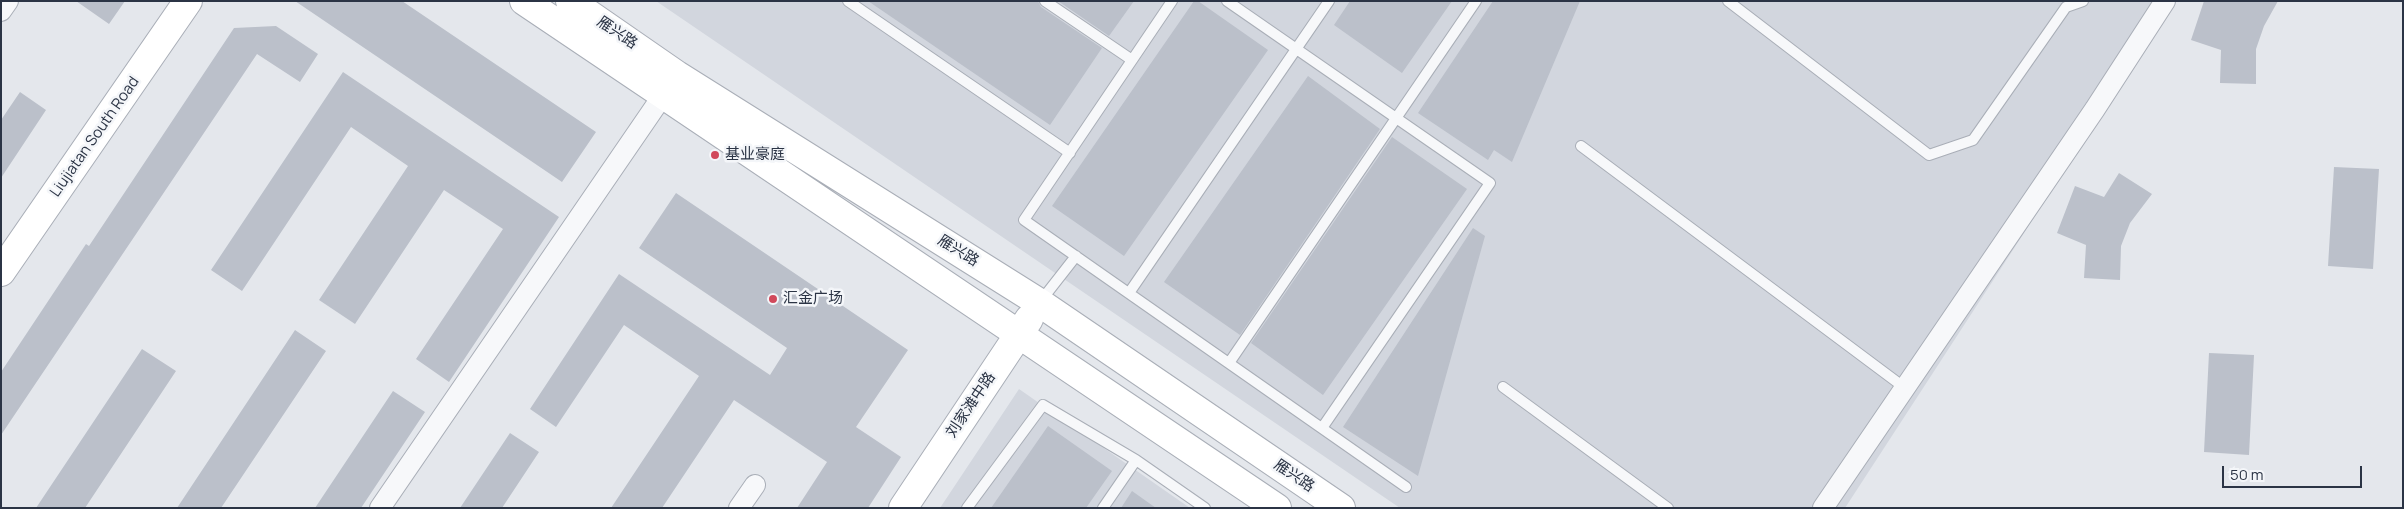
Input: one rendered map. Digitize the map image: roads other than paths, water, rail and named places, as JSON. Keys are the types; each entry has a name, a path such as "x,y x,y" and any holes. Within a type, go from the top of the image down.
{"main road":[{"name":"Liujiatan South Road","path":"1,272 188,1"},
{"name":"雁兴路","path":"524,1 1040,303 1341,508"},
{"name":"雁兴路","path":"570,1 670,85 1019,333 1277,508"},
{"name":"刘家滩中路","path":"903,508 1040,303"}],"street":[{"path":"1,11 8,1"},
{"path":"1823,508 2089,118 2165,1"},
{"path":"380,508 670,85"},
{"path":"738,508 755,485"}],"lane":[{"path":"848,1 1070,153"},
{"path":"1045,1 1132,60"},
{"path":"1172,1 1024,220 1406,487"},
{"path":"1227,1 1490,183 1322,428"},
{"path":"1129,293 1330,1"},
{"path":"1228,363 1476,1"},
{"path":"1728,1 1929,155 1973,140 2062,4 2083,1"},
{"path":"1582,146 1905,388"},
{"path":"1040,303 1076,256"},
{"path":"1503,387 1668,508"},
{"path":"967,508 1043,405 1136,460 1205,508"},
{"path":"1103,508 1136,460"}],"place":[{"name":"基业豪庭","path":"715,155"},
{"name":"汇金广场","path":"773,299"}]}
